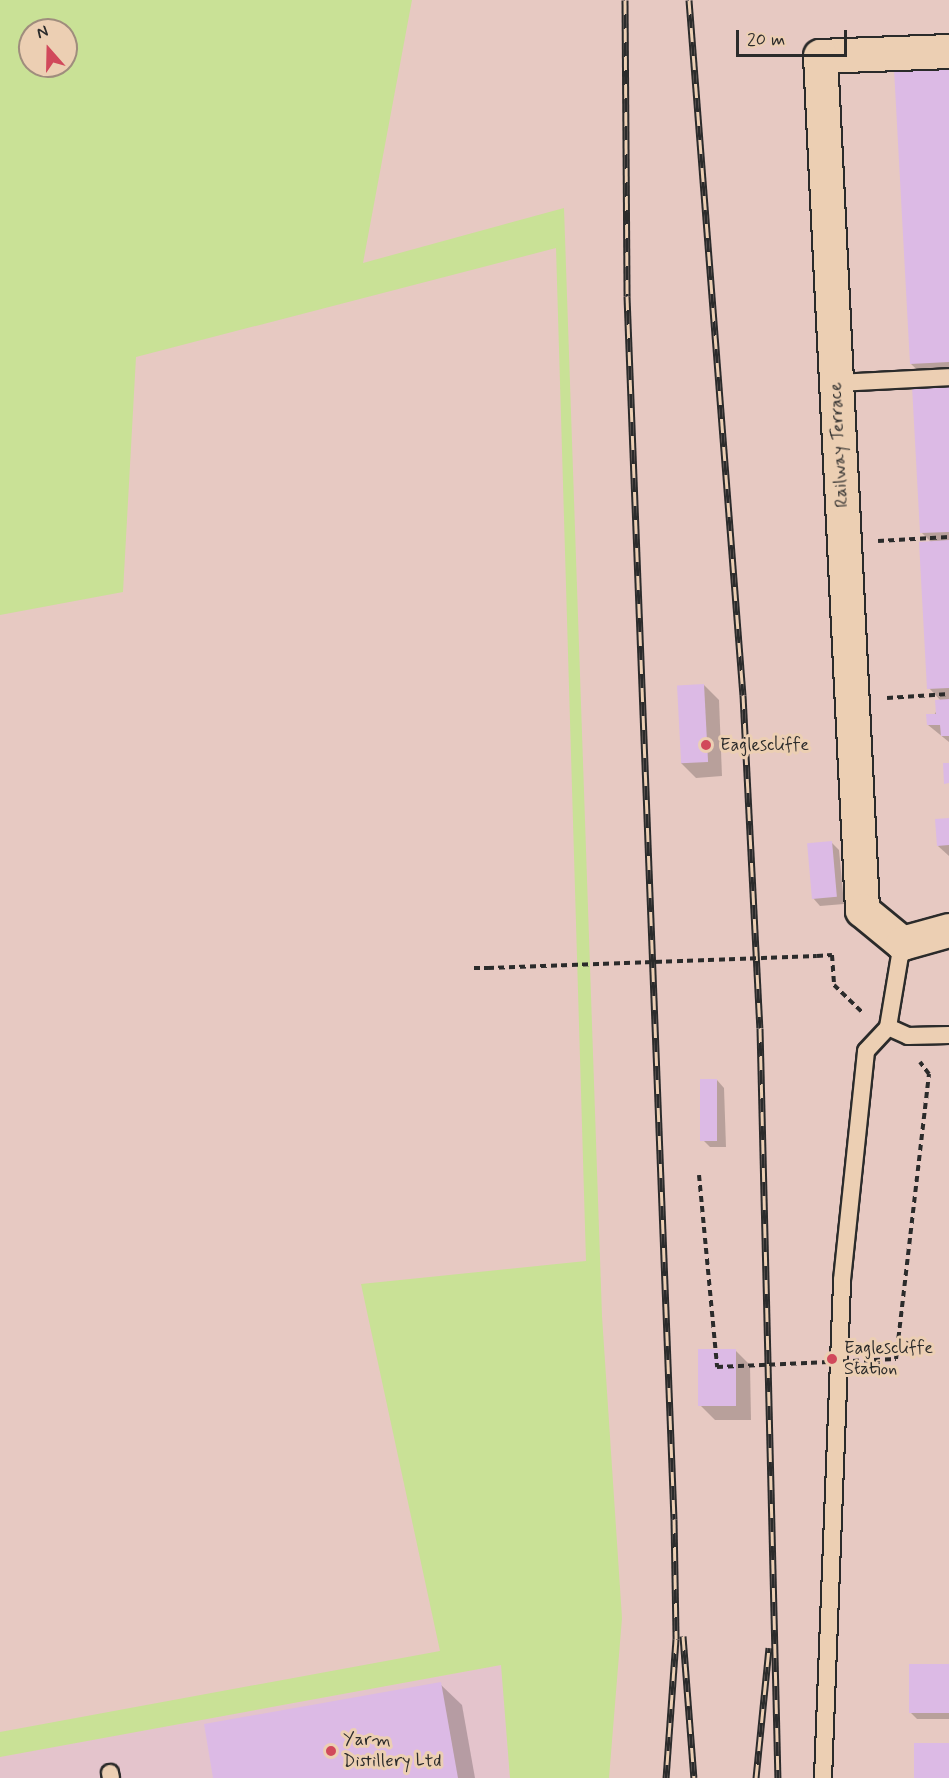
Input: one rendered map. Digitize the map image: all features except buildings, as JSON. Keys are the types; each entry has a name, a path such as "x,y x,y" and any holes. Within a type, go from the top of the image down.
{"street":[{"name":"Railway Terrace","path":"902,943 862,910 820,56 949,51"},
{"path":"902,943 949,930"}],"lane":[{"path":"836,382 949,377"},
{"path":"823,1778 842,1280 866,1051 884,1031 902,943"},
{"path":"884,1031 908,1036 949,1035"}],"path":[{"path":"844,543 949,537"},
{"path":"851,700 949,694"},
{"path":"474,968 832,955 834,985 884,1031"},
{"path":"699,1174 717,1367 896,1359 928,1084"}],"shaded area":[{"path":"502,1665 510,1778 0,1778 0,1757"}],"green space":[{"path":"0,0 412,0 363,263 564,208 602,1316 622,1618 609,1778 510,1778 501,1665 0,1757 0,1732 440,1651 361,1284 586,1261 556,248 136,357 123,592 0,615"}],"railway":[{"path":"625,0 627,296 674,1519 676,1639 666,1778"},
{"path":"689,0 743,695 760,1028 778,1778"},
{"path":"683,1636 694,1778"},
{"path":"756,1778 769,1648"}],"place":[{"name":"Eaglescliffe","path":"706,745"},
{"name":"Eaglescliffe Station","path":"832,1359"},
{"name":"Yarm Distillery Ltd","path":"331,1751"}]}
